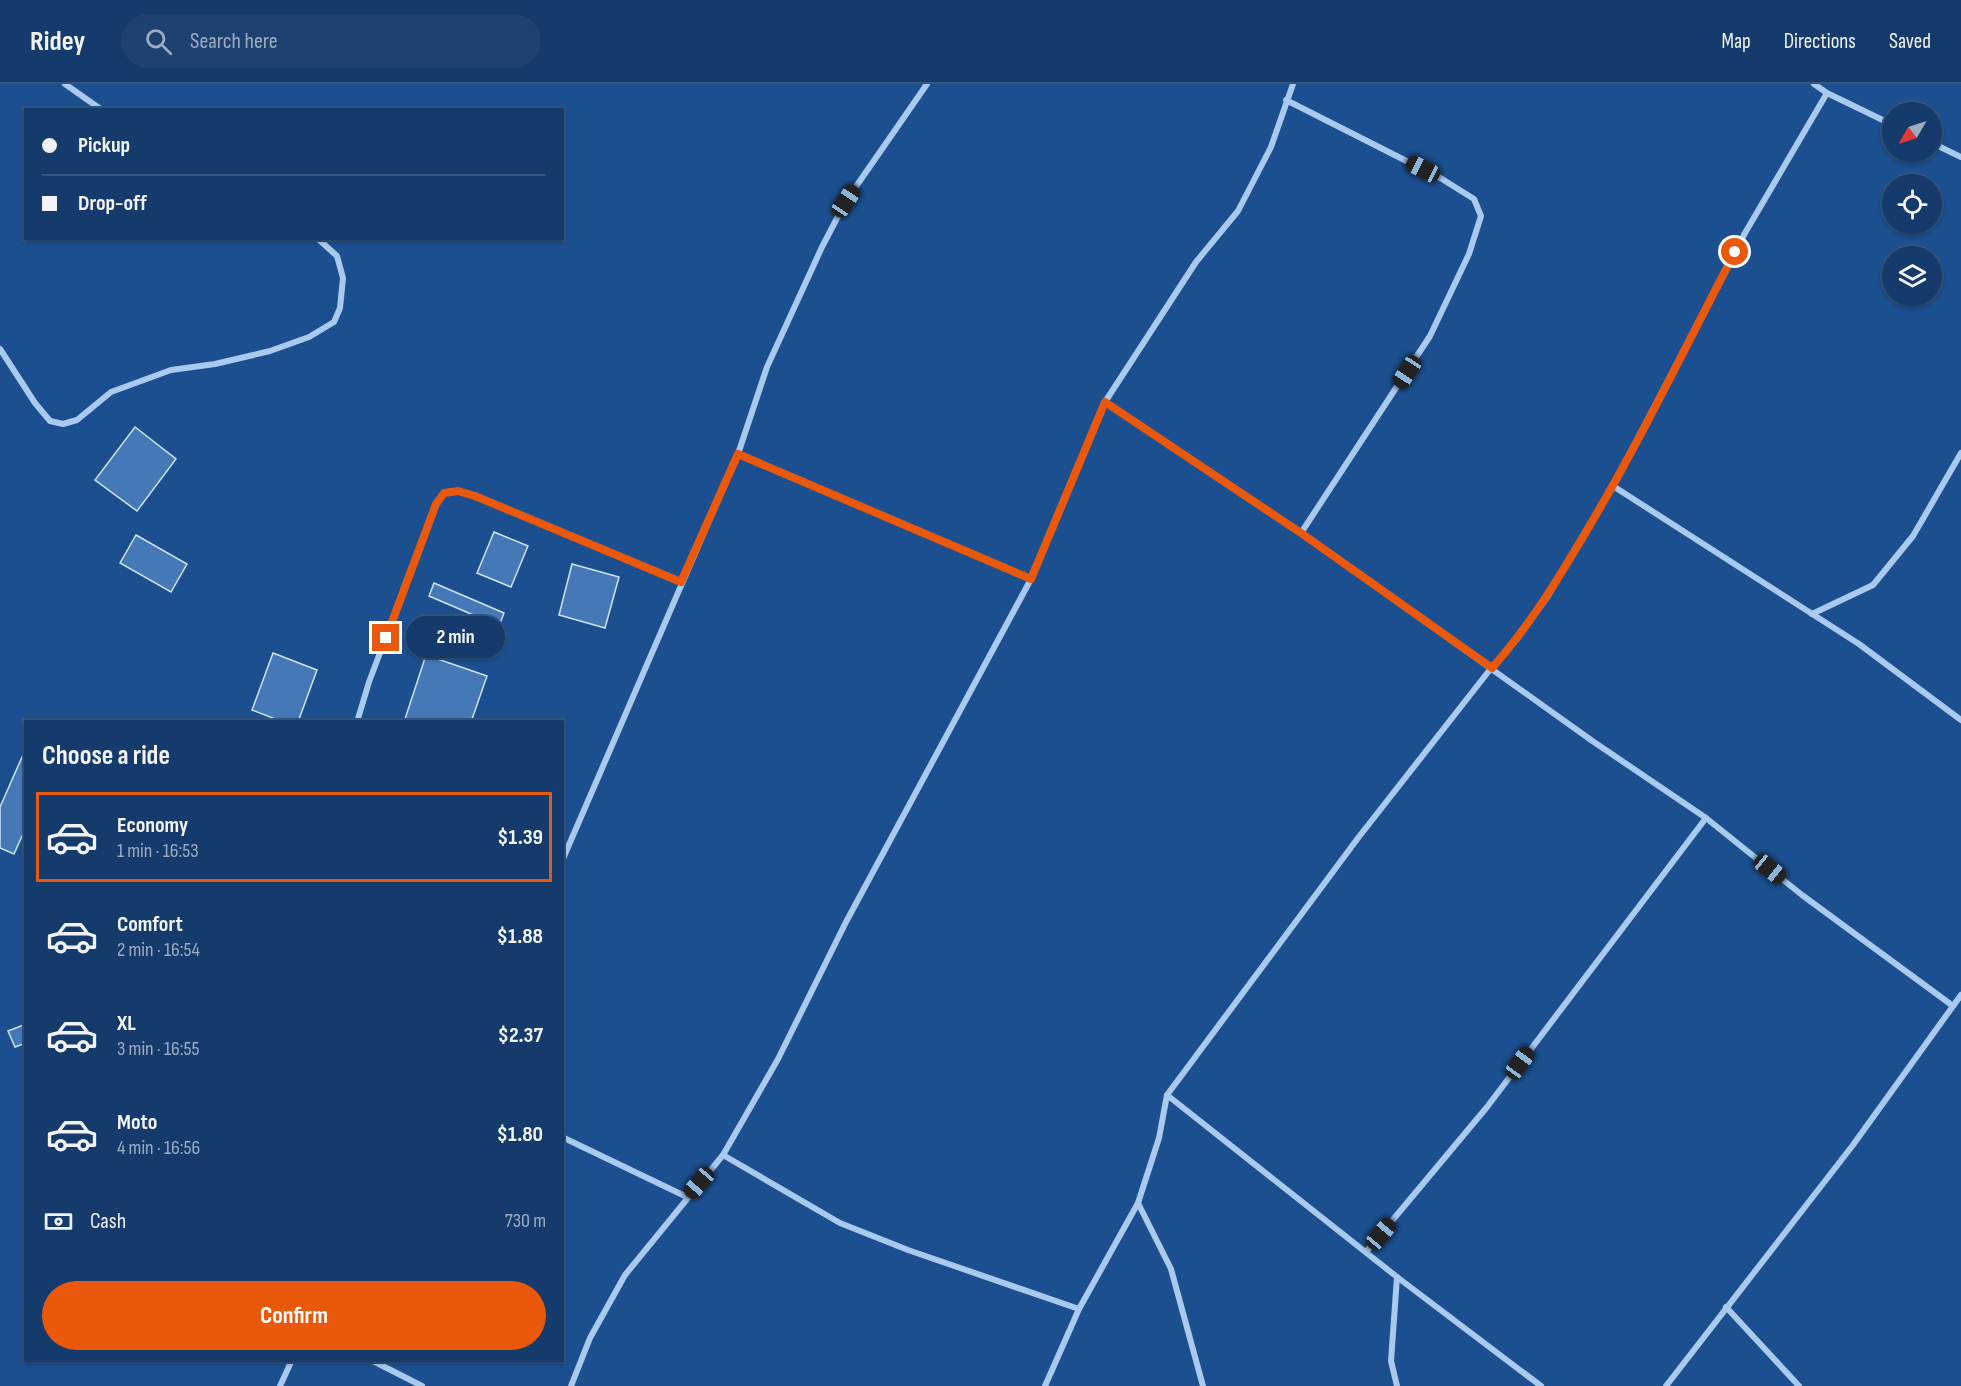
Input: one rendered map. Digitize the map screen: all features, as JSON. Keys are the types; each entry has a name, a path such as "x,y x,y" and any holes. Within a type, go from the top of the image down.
{"street":[{"path":"65,84 99,108"},
{"path":"564,856 738,454 767,367 822,247 846,201 927,84"},
{"path":"571,1386 590,1338 625,1275 723,1155 778,1059 846,922 1031,579 1105,402 1196,262 1238,211 1271,147 1293,84"},
{"path":"1814,84 1827,93 1882,120"},
{"path":"1045,1386 1079,1309 1138,1203 1159,1138 1167,1095 1323,884 1517,639 1548,596 1612,486 1745,233 1827,93"},
{"path":"1286,100 1442,179 1474,199 1481,216 1469,254 1430,336 1301,533"},
{"path":"1942,148 1961,157"},
{"path":"0,350 35,404 50,421 63,424 77,420 111,392 171,370 215,364 270,351 309,337 334,322 340,308 344,278 337,256 319,240"},
{"path":"1105,402 1301,533 1591,740 1706,818 1802,895 1953,1006"},
{"path":"1812,614 1873,585 1913,536 1961,453"},
{"path":"738,454 1031,579"},
{"path":"1612,486 1859,644 1961,720"},
{"path":"358,720 369,682 436,504 444,493 458,491 475,496 681,582"},
{"path":"1366,1252 1487,1107 1706,818"},
{"path":"1666,1386 1853,1144 1961,995"},
{"path":"1167,1095 1397,1277 1540,1386"},
{"path":"564,1138 687,1197"},
{"path":"723,1155 840,1223 908,1250 1079,1309"},
{"path":"1138,1203 1171,1269 1203,1386"},
{"path":"1397,1277 1391,1361 1397,1386"},
{"path":"1726,1307 1799,1386"},
{"path":"280,1386 291,1362"},
{"path":"375,1362 422,1386"}],"building":[{"path":"135,427 176,459 137,511 95,480"},
{"path":"494,532 528,546 511,587 477,573"},
{"path":"136,535 187,564 171,592 120,563"},
{"path":"572,564 619,577 605,628 559,615"},
{"path":"434,583 504,613 499,626 429,596"},
{"path":"273,653 317,670 299,720 278,720 252,710"},
{"path":"426,655 487,676 472,720 405,720"},
{"path":"24,753 24,832 14,854 0,848 0,807"},
{"path":"24,1025 24,1044 15,1047 8,1031"}],"route":[{"path":"386,638 436,504 444,493 458,491 475,496 681,582 738,454 1031,579 1105,402 1301,533 1492,668 1517,639 1548,596 1602,505 1735,252"}]}
